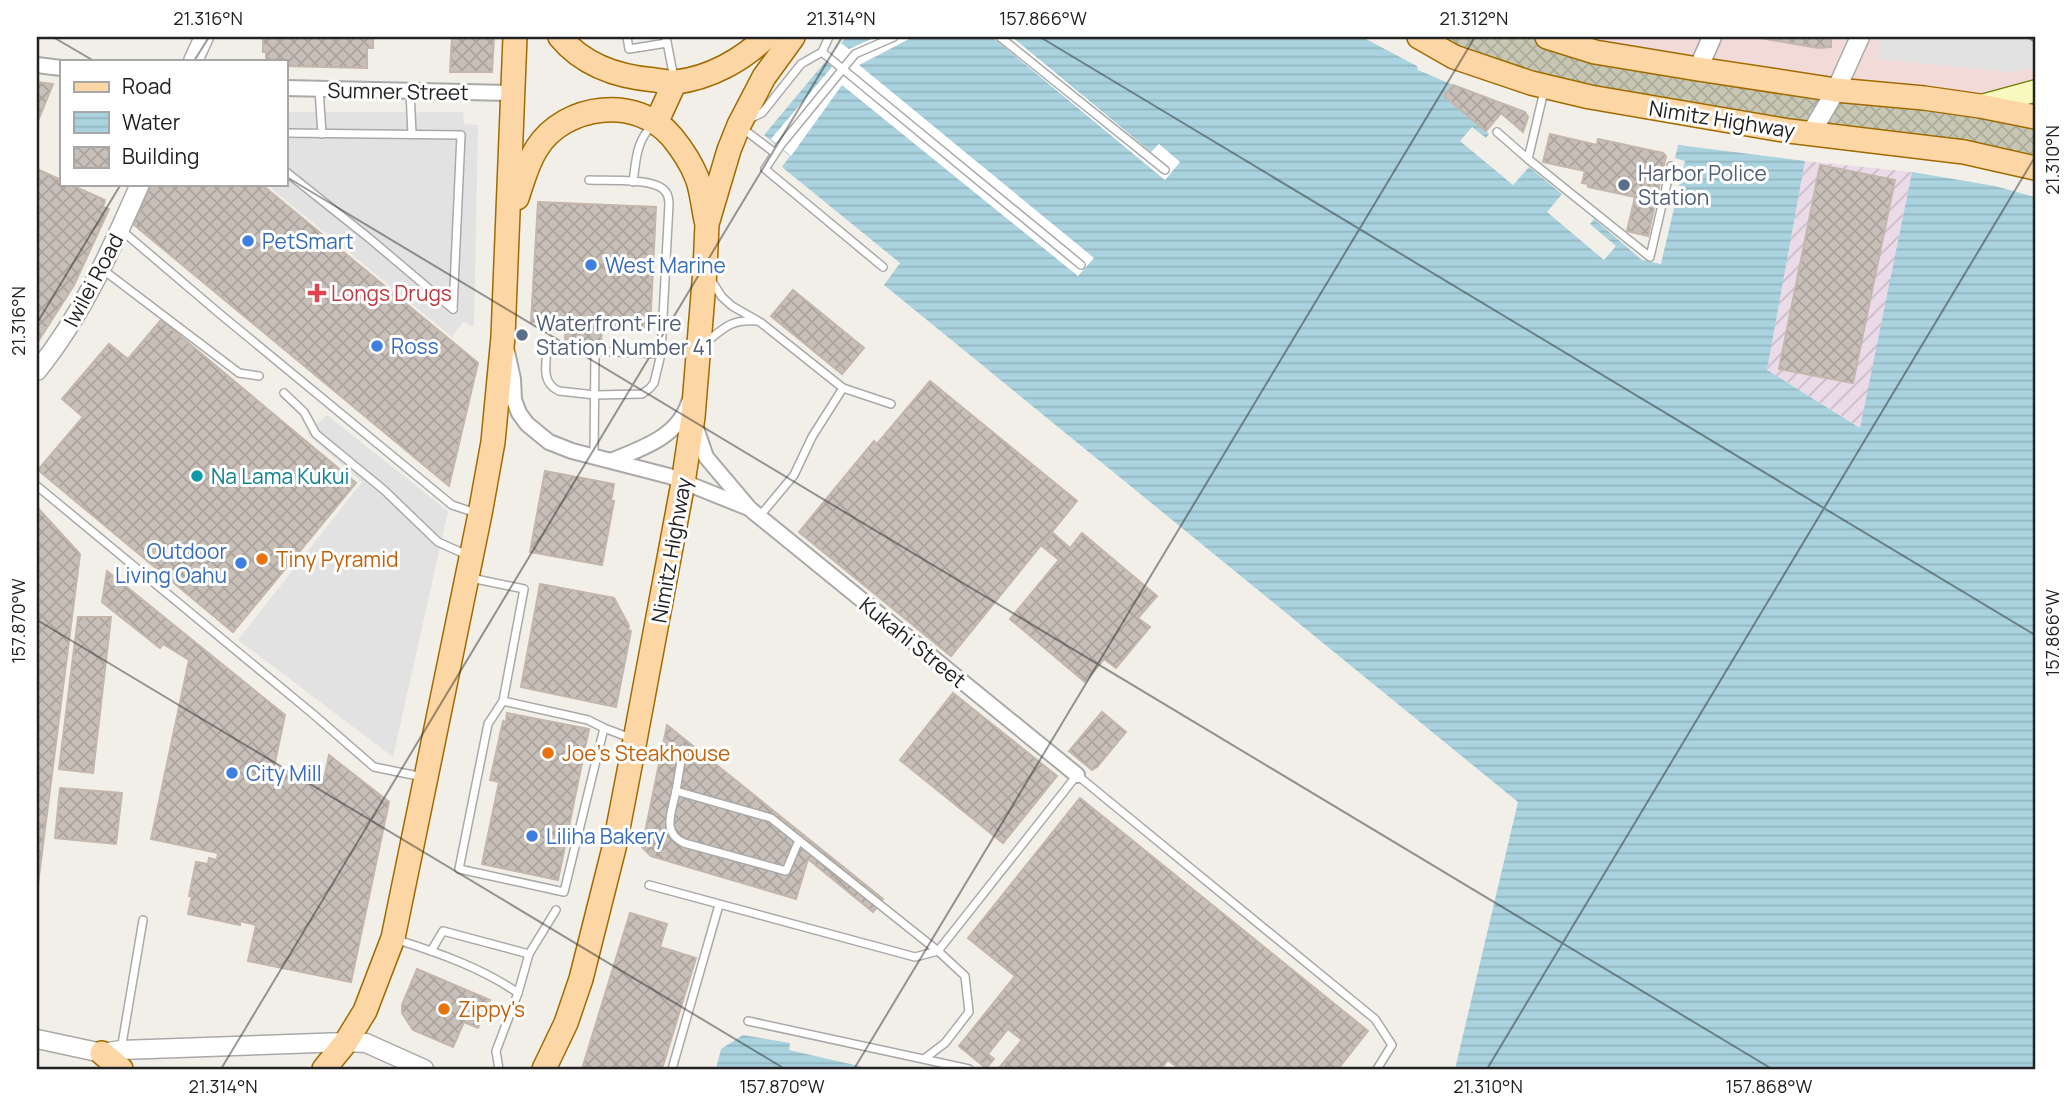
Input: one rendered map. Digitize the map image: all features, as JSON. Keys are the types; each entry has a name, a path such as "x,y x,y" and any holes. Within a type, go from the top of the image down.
{"main road":[{"path":"324,1069 346,1042 365,1011 393,938 480,514 493,442 503,337 515,37"},
{"path":"560,37 575,52 602,69 629,77 675,82 723,68 764,38"},
{"name":"Nimitz Highway","path":"552,1056 581,979 615,844 683,483 693,417 707,223 738,125 764,77 793,37"},
{"name":"Nimitz Highway","path":"1419,37 1454,57 1545,87 1590,97 1789,131 1964,152 2035,168"},
{"path":"1548,37 1595,52 1698,69 1836,90 1924,98 2035,117"},
{"path":"656,123 675,82"},
{"path":"1980,106 2035,91"},
{"path":"509,226 527,168 537,147 554,128 580,114 608,108 656,123 671,135 697,178 707,223"}],"street":[{"path":"1698,69 1712,37"},
{"path":"1811,133 1836,90 1860,37"},
{"path":"37,65 60,68"},
{"name":"Sumner Street","path":"287,88 512,93"},
{"name":"Iwilei Road","path":"37,371 73,321 102,269 139,186"},
{"name":"Kukahi Street","path":"503,337 513,379 514,400 519,413 527,424 550,442 668,476 755,513"},
{"path":"613,460 652,445 670,431 687,410 696,378"},
{"name":"Kukahi Street","path":"693,417 706,457 755,513 1077,775"},
{"path":"37,1039 106,1057 366,1043 424,1069"}],"lane":[{"path":"627,37 629,49 667,40 675,82"},
{"path":"775,153 738,125 762,113 801,64 822,52 829,37"},
{"path":"883,267 765,169 855,54 894,37"},
{"path":"1000,37 1165,170"},
{"path":"822,52 1081,265"},
{"path":"1528,159 1545,87"},
{"path":"319,89 322,134"},
{"path":"410,91 412,134"},
{"path":"633,182 637,149 648,130 656,123"},
{"path":"1497,132 1650,257 1671,166"},
{"path":"287,133 461,135 453,309 287,173"},
{"path":"589,180 649,183 660,186 669,199 661,354 654,383 642,394 595,395 559,391 550,386 545,377 547,349 661,354"},
{"path":"120,229 452,505 480,514"},
{"path":"102,269 239,373 259,376"},
{"path":"705,270 722,298 760,322 843,388 891,404"},
{"path":"699,348 731,323 743,320 760,322"},
{"path":"594,456 595,351"},
{"path":"755,513 794,475 812,437 843,388"},
{"path":"284,393 304,412 316,434 384,490 438,542 469,567 524,589 503,701 488,724 459,869 564,892 604,728"},
{"path":"37,486 374,767 426,777"},
{"path":"503,701 588,720 635,740"},
{"path":"684,750 669,828 674,838 786,871 799,840"},
{"path":"649,885 915,957 938,951 1077,775 1375,1018 1392,1045 1377,1069"},
{"path":"676,791 771,818 938,951 965,976 969,1012 945,1043 924,1059"},
{"path":"673,1069 719,905"},
{"path":"499,1069 496,1051 518,993 529,954 556,910"},
{"path":"106,1057 143,920"},
{"path":"431,951 443,931 529,954"},
{"path":"393,938 497,979 518,993"},
{"path":"748,1021 969,1069"}],"shaded area":[{"path":"1419,37 1548,37 2035,118 2035,170 1637,105"},
{"path":"1591,37 2035,37 2035,117 1698,69"},
{"path":"1880,37 2035,37 2035,67 2017,72 1878,59"},
{"path":"287,112 463,112 464,124 478,125 474,327 463,322 452,337 268,186 287,186"},
{"path":"1805,161 1912,172 1861,428 1767,370"},
{"path":"327,415 448,511 393,757 238,640 362,482 307,434"}],"water":[{"path":"846,37 1362,37 1417,66 1418,70 1453,85 1444,97 1489,134 1486,138 1472,127 1460,141 1513,185 1529,167 1562,194 1547,212 1604,260 1616,246 1590,224 1594,219 1642,260 1661,264 1685,161 1675,158 1678,145 1805,161 1767,370 1860,428 1912,172 1995,186 2035,197 2035,1069 1455,1069 1518,802 884,285 900,263 782,167 790,156 764,135"},
{"path":"743,1035 790,1043 789,1050 872,1069 716,1069 721,1049"}],"pier":[{"path":"876,37 913,37 859,65 1094,258 1078,276 842,85 791,156 771,139 832,67 826,61 841,43 849,49"},
{"path":"992,37 1012,37 1151,152 1159,144 1180,162 1165,180"}],"building":[{"path":"263,37 373,37 373,48 367,48 367,68 287,66 287,60 266,60 266,52 263,52"},
{"path":"452,37 494,37 492,72 450,72"},
{"path":"1755,37 1831,37 1831,47 1818,48"},
{"path":"37,82 53,84 37,123"},
{"path":"1453,85 1525,112 1528,117 1523,132 1501,113 1486,131 1444,96"},
{"name":"Harbor Police Station","path":"1550,134 1597,145 1598,139 1663,153 1666,156 1648,236 1627,231 1635,197 1588,187 1588,184 1582,183 1585,171 1543,162"},
{"path":"1820,165 1895,180 1853,383 1779,369"},
{"path":"37,169 60,180 60,186 74,186 105,200 103,207 109,209 74,285 37,343"},
{"path":"151,186 263,186 478,363 449,486 133,224"},
{"path":"538,202 656,207 650,328 602,326 601,342 565,340 566,324 531,322"},
{"path":"793,290 864,348 842,374 771,316"},
{"name":"Na Lama Kukui","path":"161,320 356,483 233,632 38,470 83,417 62,399 109,344 128,359"},
{"path":"930,381 1077,501 951,656 799,532 874,441 877,444"},
{"path":"545,471 614,484 611,501 614,501 602,565 530,552"},
{"path":"37,507 80,554 38,884 37,884"},
{"path":"1053,533 1070,548 1082,533 1157,596 1138,618 1150,627 1116,668 1104,659 1085,682 1010,619 1059,560 1042,546"},
{"name":"City Mill","path":"107,571 285,715 274,767 324,779 329,755 389,802 351,982 248,961 256,925 240,921 240,925 188,914 196,862 208,864 209,858 217,860 218,853 151,839 189,660 163,644 160,648 102,602"},
{"path":"540,584 614,598 629,626 628,630 631,631 616,707 521,687"},
{"path":"78,617 111,617 93,773 59,769"},
{"path":"953,693 1057,776 1003,843 900,760"},
{"path":"1102,712 1126,732 1092,770 1069,751"},
{"path":"507,713 589,729 558,880 482,864 499,782 490,780"},
{"path":"667,725 883,899 873,912 808,859 796,899 651,856 642,847"},
{"path":"60,788 122,793 116,844 55,838"},
{"path":"1080,798 1368,1031 1338,1069 1233,1069 1229,1066 1226,1069 1179,1069 1168,1060 1161,1069 999,1068 1022,1040 1008,1029 988,1054 994,1059 986,1068 959,1046 1015,976 968,938"},
{"path":"630,913 667,924 660,947 696,958 662,1069 582,1069"},
{"name":"Zippy's","path":"417,969 490,1000 478,1028 464,1022 453,1047 413,1030 402,1013 402,1005"}],"place":[{"name":"Harbor Police Station","path":"1624,185"},
{"name":"PetSmart","path":"248,241"},
{"name":"West Marine","path":"591,265"},
{"name":"Longs Drugs","path":"317,293"},
{"name":"Waterfront Fire Station Number 41","path":"522,335"},
{"name":"Ross","path":"377,346"},
{"name":"Na Lama Kukui","path":"197,476"},
{"name":"Tiny Pyramid","path":"262,559"},
{"name":"Outdoor Living Oahu","path":"241,563"},
{"name":"Joe’s Steakhouse","path":"548,753"},
{"name":"City Mill","path":"232,773"},
{"name":"Liliha Bakery","path":"532,836"},
{"name":"Zippy's","path":"444,1009"}]}
